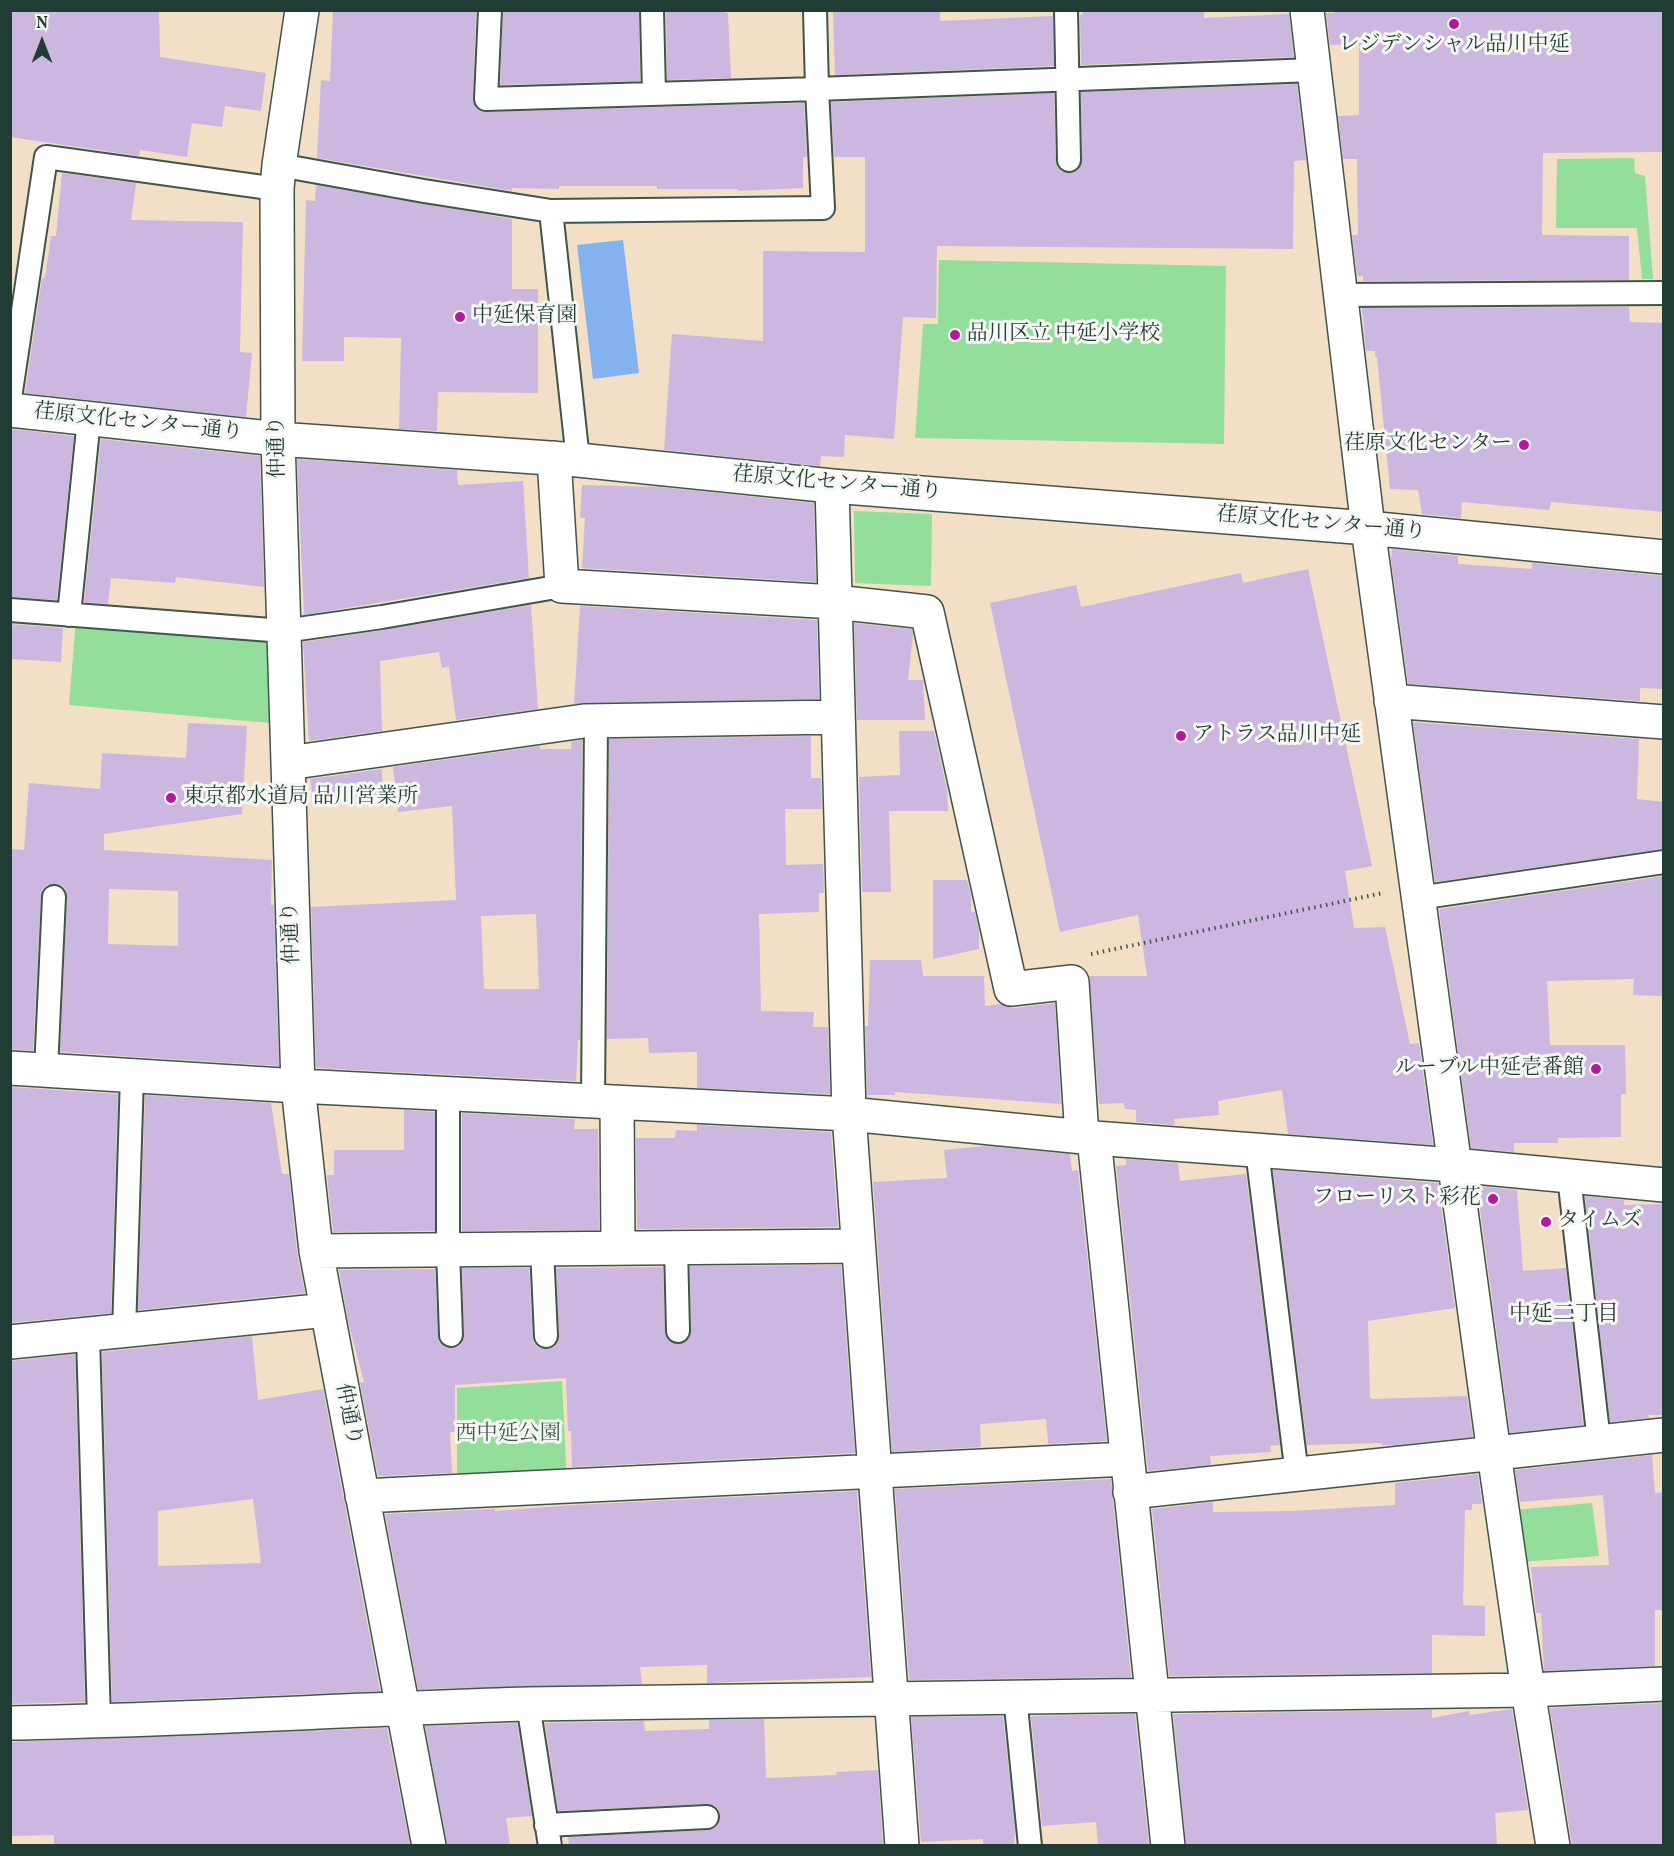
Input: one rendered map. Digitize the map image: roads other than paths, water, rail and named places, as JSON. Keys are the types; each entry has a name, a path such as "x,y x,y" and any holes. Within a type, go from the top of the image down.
{"street":[{"name":"仲通り","path":"302,10 278,177 278,438 298,1086 316,1251 429,1845"},
{"path":"1308,10 1368,528 1391,702 1494,1453 1553,1845"},
{"name":"荏原文化センター通り","path":"10,410 278,438 566,459 832,486 1368,528 1664,557"},
{"path":"566,459 562,586 836,602 927,612 1011,989 1072,982 1088,1138 1127,1460 1168,1845"},
{"path":"832,486 849,1113 902,1845"},
{"path":"1391,702 1664,722"},
{"path":"288,763 584,722 838,717"},
{"path":"10,1068 298,1086 849,1113 1088,1138 1454,1165 1664,1185"},
{"path":"605,1102 618,1248"},
{"path":"316,1251 858,1246"},
{"path":"10,1342 88,1336 327,1310"},
{"path":"1130,1492 1664,1435"},
{"path":"362,1496 1127,1460"},
{"path":"10,1723 528,1704 1528,1690 1664,1684"}],"lane":[{"path":"490,10 486,99 1314,70"},
{"path":"652,10 654,93"},
{"path":"10,398 46,157 424,191 551,211 823,208 815,10"},
{"path":"1066,10 1070,160"},
{"path":"551,211 566,459"},
{"path":"1341,295 1664,292"},
{"path":"69,615 89,418"},
{"path":"10,610 284,631 382,617 562,586"},
{"path":"596,722 605,1102"},
{"path":"1417,892 1664,862"},
{"path":"46,1071 54,897"},
{"path":"124,1332 132,1076"},
{"path":"448,1094 448,1250 452,1335"},
{"path":"1257,1150 1297,1475"},
{"path":"1569,1176 1599,1442"},
{"path":"676,1247 678,1331"},
{"path":"542,1249 546,1336"},
{"path":"88,1336 99,1721"},
{"path":"1015,1696 1030,1845"},
{"path":"528,1704 548,1835 707,1817"}],"water":[{"path":"623,240 639,373 593,379 577,245"}],"place":[{"name":"レジデンシャル品川中延","path":"1454,24"},
{"name":"中延保育園","path":"460,317"},
{"name":"品川区立 中延小学校","path":"955,335"},
{"name":"荏原文化センター","path":"1524,445"},
{"name":"アトラス品川中延","path":"1181,736"},
{"name":"東京都水道局 品川営業所","path":"171,798"},
{"name":"ルーブル中延壱番館","path":"1596,1069"},
{"name":"フローリスト彩花","path":"1493,1199"},
{"name":"タイムズ","path":"1546,1222"}],"district":[{"name":"中延二丁目","path":"1564,1316"}],"park label":[{"name":"西中延公園","path":"508,1435"}]}
